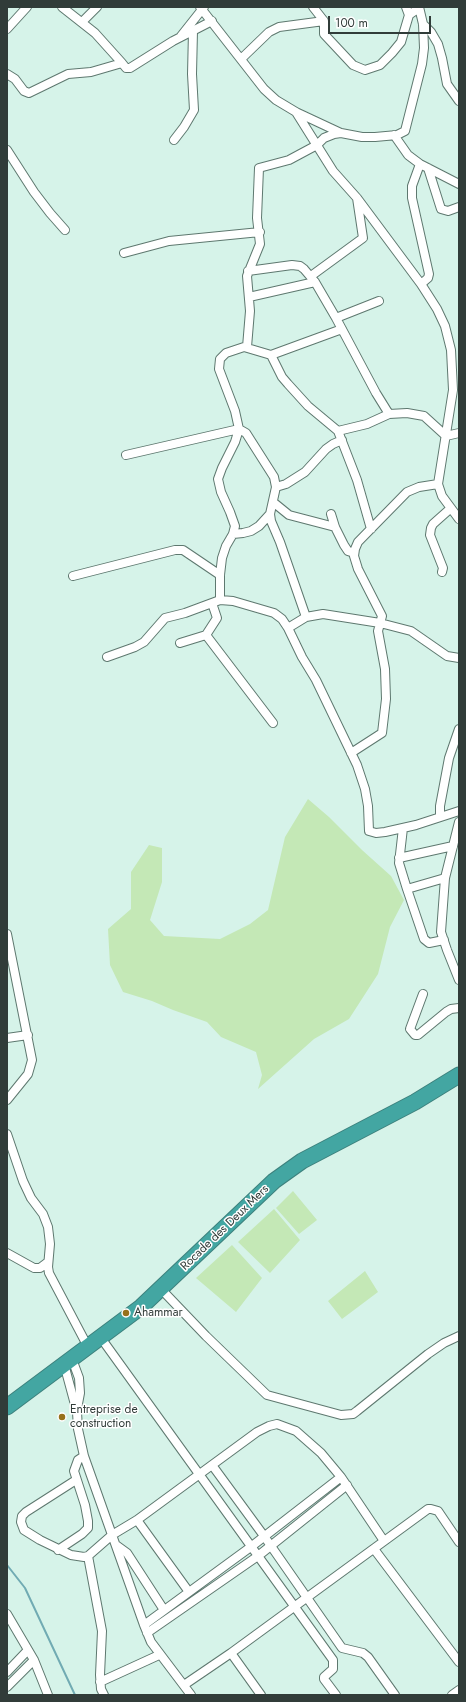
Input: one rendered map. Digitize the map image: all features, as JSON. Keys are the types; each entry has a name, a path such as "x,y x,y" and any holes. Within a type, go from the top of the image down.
{"highway":[{"name":"Rocade des Deux Mers","path":"8,1403 88,1348 141,1307 274,1181 302,1162 422,1099 459,1075"}],"street":[{"path":"7,29 27,7"},
{"path":"62,7 95,33 126,68 130,68 181,37 212,21"},
{"path":"82,22 96,7"},
{"path":"181,37 202,8 264,89 276,100 296,112 341,133 368,137 394,136 403,133 408,124 422,64 424,48 423,24 419,8 408,11 404,35 398,46 380,64 365,70 353,65 324,34 324,21 313,7"},
{"path":"241,59 269,32 280,27 324,21"},
{"path":"423,24 431,32 438,44 447,84 459,101"},
{"path":"174,140 194,110 192,74 194,31"},
{"path":"7,74 16,79 24,91 29,93 64,75 91,72 122,63"},
{"path":"296,112 333,171 357,198 421,284 437,309 448,336 452,359 455,399 446,436 438,484 442,496 459,519"},
{"path":"246,347 250,311 246,283 248,271 259,248 260,232 257,218 259,168 289,160 317,145 330,135 341,133"},
{"path":"394,136 405,152 420,164 459,184"},
{"path":"7,150 38,197 65,230"},
{"path":"420,164 414,181 412,198 429,274 428,278 421,284"},
{"path":"428,168 442,209 448,211 459,207"},
{"path":"249,297 313,279 363,238 357,198"},
{"path":"124,254 169,241 260,232"},
{"path":"248,271 296,265 304,269 313,279 336,318 376,393 389,414"},
{"path":"336,318 379,301"},
{"path":"220,600 222,558 226,546 235,529 221,492 218,479 235,442 239,429 235,411 219,369 219,361 226,353 246,347 271,355 342,329"},
{"path":"271,355 282,377 288,384 308,406 338,432 362,495 371,529"},
{"path":"338,432 367,424 389,414 412,413 424,416 446,436"},
{"path":"126,455 239,429 246,433 274,477 276,487 270,514 271,521 280,542 306,617"},
{"path":"446,436 459,433"},
{"path":"276,487 286,484 305,472 326,449 342,440"},
{"path":"351,752 381,735 384,728 386,687 378,631 382,616 361,576 354,553 358,542 407,492 419,487 438,484"},
{"path":"273,502 289,515 334,527"},
{"path":"442,572 443,568 430,535 433,524 451,508"},
{"path":"233,534 251,531 259,526 270,514"},
{"path":"331,514 334,527 344,545 348,551 354,553"},
{"path":"73,576 175,550 183,550 220,575"},
{"path":"107,657 135,647 144,642 165,618 185,613 220,600 233,601 274,613 282,619 288,628 302,657 316,680 357,765 365,789 368,806 369,831 376,833 402,828 459,811"},
{"path":"180,643 206,636 217,618 212,603"},
{"path":"288,628 306,617 323,614 380,623 411,631 448,656 459,658"},
{"path":"206,636 273,723"},
{"path":"440,817 440,806 449,758 459,729"},
{"path":"459,822 445,878 442,926 444,940 456,963 459,980"},
{"path":"402,828 399,863 424,939 429,943 444,940"},
{"path":"399,858 453,846"},
{"path":"407,889 445,878"},
{"path":"7,934 32,1060 30,1070 7,1100"},
{"path":"423,994 410,1029 415,1035 418,1035 446,1012 451,1009 459,1008"},
{"path":"7,1038 28,1035"},
{"path":"7,1134 23,1181 31,1198 43,1214 48,1226 50,1244 48,1267 52,1279 88,1348"},
{"path":"7,1253 34,1268 40,1268 48,1262"},
{"path":"161,1289 206,1336 267,1395 341,1415 348,1415 357,1411 428,1354 444,1343 459,1336"},
{"path":"101,1338 333,1660 333,1669 324,1677 324,1679 336,1695"},
{"path":"68,1362 79,1382 80,1393 77,1412 78,1429 84,1456 146,1629 151,1642 159,1655 191,1695"},
{"path":"76,1480 30,1509 22,1516 21,1522 24,1530 58,1550 71,1555 84,1557 88,1556 112,1535 137,1520 257,1432 277,1424 296,1431 321,1453 347,1485 384,1541"},
{"path":"58,1550 82,1534 88,1528 85,1505 74,1470 75,1464 84,1456"},
{"path":"212,1465 271,1544 342,1648 363,1653 368,1657 395,1695"},
{"path":"146,1629 164,1610 252,1546 341,1477"},
{"path":"146,1629 258,1556 271,1544 347,1485"},
{"path":"184,1686 295,1607 428,1509 438,1512 459,1542"},
{"path":"137,1520 189,1592"},
{"path":"116,1545 127,1554 164,1610"},
{"path":"374,1549 459,1662"},
{"path":"88,1556 102,1631 100,1682 104,1695"},
{"path":"7,1614 34,1660 48,1695"},
{"path":"7,1672 28,1650"},
{"path":"231,1653 261,1695"},
{"path":"100,1682 159,1655"},
{"path":"7,1687 34,1660"},
{"path":"452,1695 459,1690"}],"green space":[{"path":"308,799 391,876 404,900 390,927 378,974 349,1019 314,1039 258,1089 262,1075 256,1052 221,1037 207,1022 152,1001 123,992 110,965 108,929 131,909 131,872 149,845 162,848 162,882 150,920 164,936 220,939 250,924 268,910 285,837"},
{"path":"293,1191 317,1220 299,1234 276,1208"},
{"path":"274,1209 300,1240 270,1273 238,1242"},
{"path":"232,1245 262,1278 236,1312 196,1278"},
{"path":"365,1271 378,1292 342,1319 328,1301"}],"waterway":[{"path":"7,1565 25,1588 75,1695"}],"place":[{"name":"Ahammar","path":"126,1313"},
{"name":"Entreprise de construction","path":"62,1417"}]}
